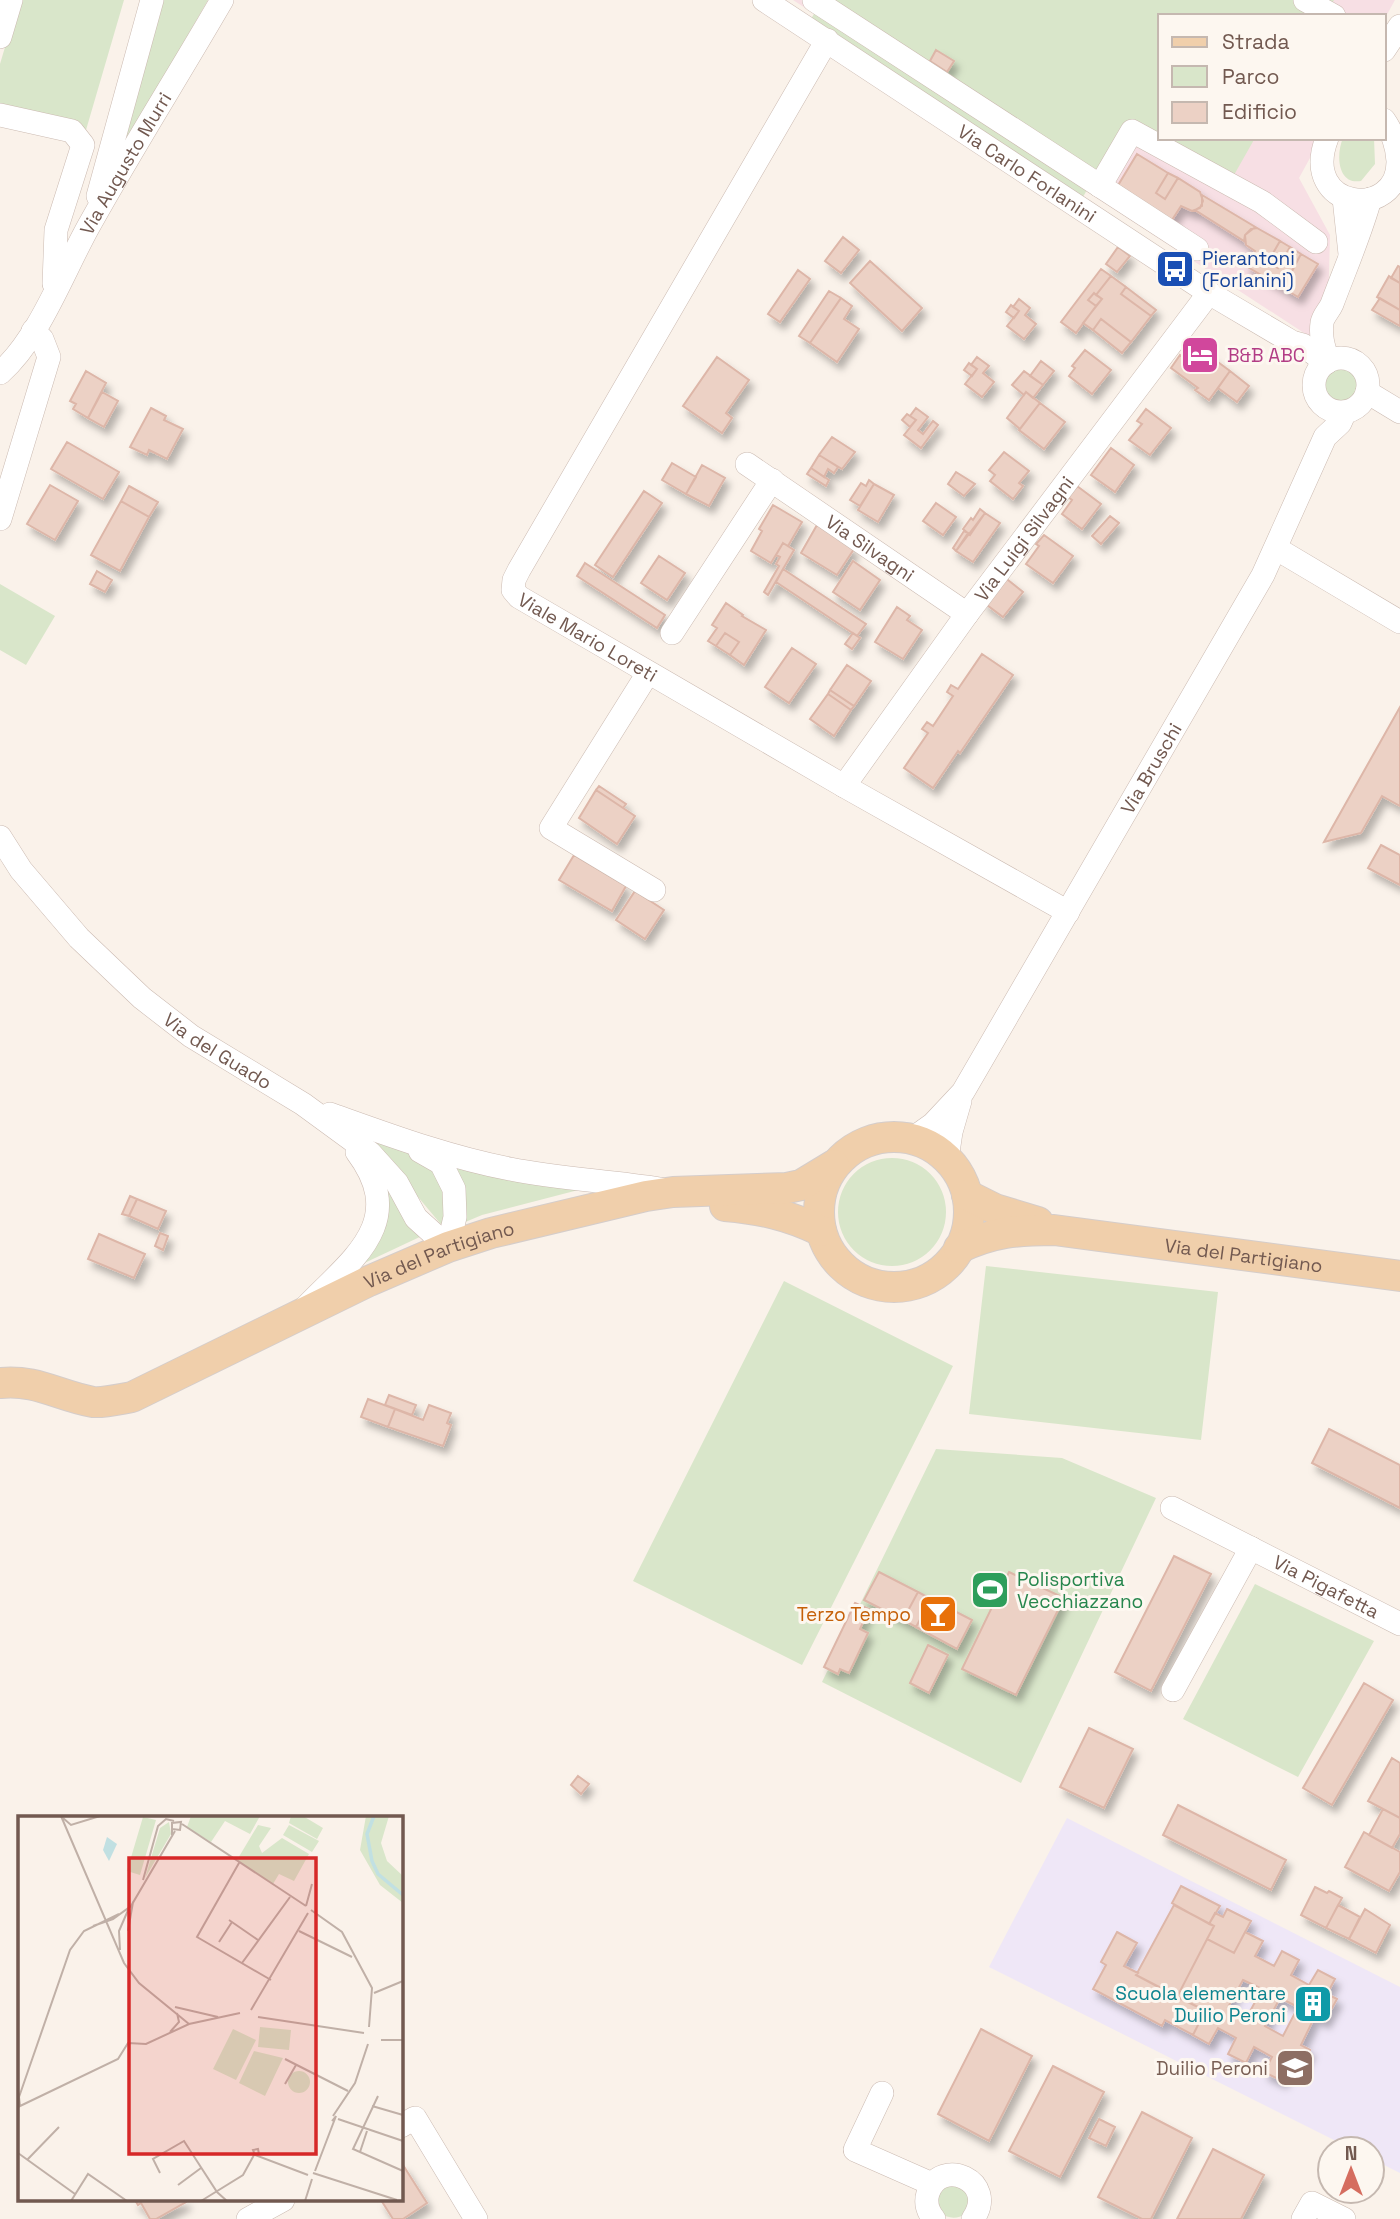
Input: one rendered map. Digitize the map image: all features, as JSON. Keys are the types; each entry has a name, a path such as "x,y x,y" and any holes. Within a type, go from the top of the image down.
{"main road":[{"path":"890,1137 912,1139 931,1147 947,1159 959,1175 967,1195 969,1213 959,1248 946,1266 928,1279 906,1286 884,1286 863,1280 844,1269 830,1252 821,1231 818,1208 823,1186 834,1166 850,1151 869,1141 890,1137"},
{"name":"Via del Partigiano","path":"0,1383 33,1383 95,1402 132,1397 369,1281 448,1247 491,1233 626,1200 673,1192 787,1188 815,1178 834,1166"},
{"name":"Via del Partigiano","path":"967,1195 995,1209 1086,1233"},
{"name":"Via del Partigiano","path":"588,1209 674,1205 757,1208 791,1217 821,1231"},
{"name":"Via del Partigiano","path":"959,1248 1002,1232 1026,1230 1086,1233 1400,1276"}],"street":[{"path":"0,37 11,0"},
{"path":"91,223 152,0"},
{"name":"Via Augusto Murri","path":"0,388 8,366 33,331 91,223 222,0"},
{"name":"Via Carlo Forlanini","path":"764,0 1209,293 1292,342 1334,361"},
{"path":"796,20 812,0 1197,250"},
{"path":"1305,0 1330,14"},
{"path":"1386,47 1400,26"},
{"name":"Viale Mario Loreti","path":"827,40 514,580 513,590 519,597 648,673 1068,912"},
{"path":"0,115 72,131 83,145 56,230 54,292"},
{"path":"1326,140 1320,163 1330,188 1344,198 1362,201 1370,199 1388,188 1398,168 1396,144 1386,123"},
{"path":"1100,186 1132,131 1262,202 1316,242"},
{"path":"1344,198 1350,254"},
{"path":"1334,361 1338,338 1336,319 1329,310 1359,237 1370,199"},
{"name":"Via Luigi Silvagni","path":"844,786 967,614 1209,293"},
{"path":"0,519 49,357 42,340 33,331"},
{"path":"1292,342 1308,367 1317,393 1331,411 1345,412 1359,405 1367,392 1367,378 1364,371 1353,361 1334,361 1316,375 1317,393 1319,419 1325,437"},
{"path":"1367,392 1400,412"},
{"name":"Via Bruschi","path":"912,1139 933,1124 963,1092 1277,549 1325,437 1340,423 1345,412"},
{"name":"Via Silvagni","path":"747,464 967,614"},
{"path":"672,634 772,480"},
{"path":"1277,549 1400,622"},
{"path":"648,673 551,828 654,890"},
{"name":"Via del Guado","path":"0,836 21,870 79,938 142,998 191,1036 303,1104 370,1153 397,1183 416,1218 448,1247"},
{"name":"Via Bruschi","path":"947,1159 951,1132 963,1092"},
{"path":"303,1104 398,1138 508,1169 673,1192"},
{"path":"298,1315 360,1251 374,1228 379,1206 375,1185 364,1161 343,1133"},
{"path":"398,1138 441,1163 454,1189 455,1217 448,1247"},
{"name":"Via Pigafetta","path":"1172,1508 1400,1624"},
{"name":"Via Pigafetta","path":"1173,1690 1251,1548"},
{"path":"882,2093 855,2150 932,2185"},
{"path":"402,2125 415,2118 476,2219"},
{"path":"934,2219 926,2200 932,2185 938,2179 955,2174 971,2181 979,2195 980,2204 973,2219"},
{"path":"1303,2219 1312,2203 1344,2219"},
{"path":"248,2219 285,2207"}],"shaded area":[{"path":"793,0 1395,0 1386,16 1386,14 1158,14 1158,140 1320,140 1299,178 1330,235 1327,348"},
{"name":"Duilio Peroni","path":"1067,1818 1400,1987 1400,2173 1386,2166 1386,2135 1324,2135 989,1967"}],"green space":[{"path":"19,0 124,0 86,130 0,105 0,64"},
{"path":"161,0 208,0 120,153"},
{"path":"822,0 1334,0 1326,14 1158,14 1158,138 1125,122 1083,197 811,19"},
{"path":"1162,140 1254,140 1234,175"},
{"path":"1342,140 1374,140 1375,164 1361,181 1353,181 1343,173 1339,160"},
{"path":"1340,368 1353,373 1358,386 1353,399 1340,404 1327,399 1322,386 1327,373"},
{"path":"0,584 55,616 26,665 0,650"},
{"path":"360,1133 424,1158 448,1195 444,1228 393,1167"},
{"path":"892,1158 913,1162 930,1174 942,1191 946,1212 942,1233 930,1250 913,1262 892,1266 871,1262 854,1250 842,1233 838,1212 842,1191 854,1174 871,1162"},
{"path":"446,1159 586,1188 482,1215 463,1223"},
{"path":"383,1178 424,1235 358,1266"},
{"path":"986,1266 1218,1292 1201,1440 969,1414"},
{"path":"784,1281 953,1366 802,1665 633,1581"},
{"name":"Polisportiva Vecchiazzano","path":"936,1449 1062,1458 1156,1498 1021,1783 822,1682"},
{"path":"1255,1584 1374,1641 1298,1777 1183,1719"},
{"path":"953,2183 971,2196 966,2214 953,2218 940,2213 936,2197"}],"building":[{"path":"936,50 954,61 947,72 930,61"},
{"path":"1137,154 1168,173 1156,193 1165,199 1178,178 1200,192 1203,201 1200,208 1192,211 1181,206 1172,220 1117,187"},
{"path":"1168,173 1178,178 1165,199 1156,193"},
{"path":"1202,195 1257,228 1245,235 1244,241 1195,210 1202,206"},
{"path":"1257,228 1280,241 1268,262 1278,268 1290,247 1301,254 1283,288 1246,266 1255,251 1246,245 1245,235 1251,229"},
{"path":"843,237 859,250 841,273 825,261"},
{"path":"1280,241 1290,247 1278,268 1268,262"},
{"path":"1118,247 1130,256 1117,272 1106,264"},
{"path":"1301,254 1318,264 1298,297 1283,288"},
{"path":"870,261 922,308 902,331 850,283"},
{"path":"1398,266 1400,267 1400,283 1391,278"},
{"path":"1101,269 1111,276 1096,295 1094,293 1088,300 1096,306 1076,333 1061,322"},
{"path":"798,270 810,279 780,322 768,314"},
{"path":"1111,276 1126,287 1121,294 1151,316 1131,342 1101,319 1093,330 1083,323 1102,299 1096,295"},
{"path":"1389,276 1400,283 1400,310 1377,297"},
{"path":"1126,287 1156,310 1151,316 1121,294"},
{"path":"829,291 841,298 810,343 799,336"},
{"path":"1094,293 1102,299 1096,306 1088,300"},
{"path":"841,298 852,306 844,319 859,329 837,362 810,343"},
{"path":"1380,298 1400,310 1400,326 1372,310"},
{"path":"1019,299 1030,308 1025,315 1036,324 1024,339 1007,326 1019,311 1013,307"},
{"path":"1011,305 1019,311 1014,318 1006,312"},
{"path":"1101,319 1131,342 1122,353 1093,330"},
{"path":"1195,345 1230,371 1209,400 1171,368 1180,355 1185,359"},
{"path":"1085,350 1111,370 1092,394 1069,376 1075,368 1072,366"},
{"path":"717,357 749,380 726,413 732,418 722,433 683,406"},
{"path":"977,357 989,366 983,373 994,382 982,397 965,384 977,369 971,365"},
{"path":"1041,361 1054,371 1043,385 1030,376"},
{"path":"969,363 977,369 972,376 964,370"},
{"path":"86,371 106,383 88,418 73,409 76,404 70,401"},
{"path":"1024,371 1043,385 1033,398 1026,392 1024,395 1012,385"},
{"path":"1230,371 1249,386 1237,402 1218,388"},
{"path":"102,392 118,401 104,427 88,418"},
{"path":"1026,392 1040,403 1020,429 1007,418"},
{"path":"1040,403 1065,422 1044,449 1019,430"},
{"path":"151,408 166,416 164,420 183,429 167,459 149,450 147,455 130,447"},
{"path":"916,408 928,417 918,430 923,434 933,421 938,425 921,448 904,435 916,420 910,416"},
{"path":"1146,409 1171,428 1150,455 1129,440 1142,424 1137,421"},
{"path":"907,414 916,420 910,427 902,420"},
{"path":"832,437 855,452 842,469 819,455"},
{"path":"67,442 119,472 103,499 51,469"},
{"path":"1111,448 1134,465 1115,492 1091,475"},
{"path":"1004,452 1029,471 1019,483 1023,486 1013,499 990,481 995,475 989,470"},
{"path":"819,455 838,467 834,473 828,469 824,477 811,468"},
{"path":"672,463 696,477 686,494 662,480"},
{"path":"702,465 725,478 709,506 686,494"},
{"path":"811,468 829,480 826,486 807,474"},
{"path":"956,472 975,484 964,496 948,484"},
{"path":"869,480 874,484 860,506 850,500 861,483 866,486"},
{"path":"874,484 894,495 878,522 858,510"},
{"path":"50,485 78,501 55,540 27,524"},
{"path":"129,486 158,502 149,517 121,501"},
{"path":"1077,486 1101,504 1082,529 1062,514 1072,500 1068,497"},
{"path":"644,491 662,503 613,577 595,565"},
{"path":"121,501 149,517 120,571 91,555"},
{"path":"936,503 956,517 943,535 923,521"},
{"path":"773,505 802,522 788,546 783,543 771,563 751,551 762,531 759,529"},
{"path":"980,509 985,513 970,535 963,529"},
{"path":"985,513 1000,523 973,562 956,551"},
{"path":"1110,516 1119,523 1101,544 1092,536"},
{"path":"817,525 854,549 837,575 801,553"},
{"path":"964,531 968,533 956,551 953,548"},
{"path":"1044,535 1073,556 1053,583 1026,564"},
{"path":"783,543 794,550 768,595 764,592 779,566 776,564 780,557 776,555"},
{"path":"659,556 685,573 667,600 641,583"},
{"path":"853,561 880,580 860,610 833,592"},
{"path":"585,563 665,615 657,628 577,576"},
{"path":"783,569 866,624 857,636 776,582"},
{"path":"97,571 112,580 105,592 90,584"},
{"path":"1003,576 1023,592 1003,617 983,602"},
{"path":"726,603 766,630 744,665 730,655 739,642 725,633 716,646 708,641 717,628 712,625"},
{"path":"897,607 910,616 907,620 922,630 903,659 875,642"},
{"path":"725,633 739,642 730,655 716,646"},
{"path":"853,633 860,638 852,649 845,644"},
{"path":"792,648 816,664 789,703 765,687"},
{"path":"982,654 1013,675 933,788 904,768 928,733 922,729 927,722 933,726 953,696 947,692 951,685 958,689"},
{"path":"847,665 871,681 854,706 830,690"},
{"path":"830,690 854,706 851,710 828,694"},
{"path":"828,694 851,710 834,736 810,719"},
{"path":"1400,707 1400,806 1382,796 1361,833 1324,842"},
{"path":"599,786 626,804 623,808 596,790"},
{"path":"596,790 635,816 617,844 579,818"},
{"path":"1381,845 1400,855 1400,885 1368,868"},
{"path":"574,855 626,886 612,911 559,880"},
{"path":"635,891 664,910 645,939 616,920"},
{"path":"130,1196 137,1199 129,1216 122,1214"},
{"path":"137,1199 166,1211 158,1229 129,1216"},
{"path":"160,1233 168,1236 163,1250 155,1246"},
{"path":"99,1234 145,1254 134,1278 88,1259"},
{"path":"389,1395 416,1405 412,1415 385,1405"},
{"path":"368,1399 395,1409 388,1427 361,1417"},
{"path":"429,1405 451,1413 447,1423 451,1425 443,1446 388,1427 395,1409 423,1420"},
{"path":"1329,1429 1400,1465 1400,1508 1312,1463"},
{"path":"1174,1556 1211,1574 1151,1691 1115,1672"},
{"path":"879,1572 918,1592 903,1620 864,1600"},
{"path":"1009,1572 1064,1598 1016,1695 962,1669"},
{"path":"918,1592 931,1599 916,1627 903,1620"},
{"path":"931,1599 972,1620 957,1649 916,1627"},
{"path":"855,1603 869,1609 860,1629 868,1633 849,1673 840,1669 838,1674 824,1667"},
{"path":"928,1645 948,1655 929,1693 910,1683"},
{"path":"1364,1683 1393,1700 1332,1805 1303,1788"},
{"path":"1089,1728 1133,1749 1104,1808 1060,1787"},
{"path":"1392,1758 1400,1763 1400,1818 1368,1801"},
{"path":"578,1776 589,1784 581,1794 571,1785"},
{"path":"1178,1805 1286,1860 1271,1890 1163,1835"},
{"path":"1383,1809 1400,1818 1400,1834 1392,1848 1369,1835"},
{"path":"1364,1832 1400,1852 1400,1872 1389,1891 1345,1867"},
{"path":"1181,1886 1220,1906 1209,1924 1172,1903"},
{"path":"1315,1887 1342,1898 1326,1928 1301,1915"},
{"path":"1174,1905 1214,1926 1177,1997 1136,1975"},
{"path":"1338,1905 1360,1917 1349,1939 1326,1928"},
{"path":"1227,1909 1251,1921 1234,1953 1207,1939 1214,1926 1209,1924 1215,1913 1223,1917"},
{"path":"1365,1909 1390,1925 1376,1953 1349,1939"},
{"path":"1117,1932 1137,1943 1124,1966 1198,2007 1197,2010 1204,2013 1193,2035 1165,2020 1162,2026 1093,1989 1106,1965 1101,1962"},
{"name":"Scuola elementare Duilio Peroni","path":"1245,1932 1263,1941 1255,1956 1274,1966 1282,1951 1299,1960 1291,1975 1309,1985 1318,1970 1335,1979 1327,1994 1337,1999 1325,2021 1315,2016 1301,2045 1310,2050 1299,2070 1290,2065 1282,2081 1264,2072 1272,2057 1254,2047 1246,2063 1228,2054 1236,2038 1218,2028 1209,2044 1193,2035 1204,2013 1197,2010 1198,2007 1177,1997 1207,1939 1234,1953","holes":["1243,1980 1262,1989 1247,2017 1228,2007","1280,1998 1298,2007 1283,2036 1265,2026"]},
{"path":"981,2029 1032,2056 989,2141 938,2114"},
{"path":"1053,2066 1104,2092 1060,2177 1009,2151"},
{"path":"1142,2112 1192,2138 1151,2219 1142,2219 1098,2197"},
{"path":"1099,2119 1115,2127 1106,2146 1089,2138"},
{"path":"1213,2149 1264,2175 1241,2219 1177,2219"},
{"path":"402,2166 427,2203 403,2219 393,2219 382,2202 402,2202"},
{"path":"136,2202 186,2202 156,2219 150,2219 141,2203 138,2205"}],"place":[{"name":"Pierantoni (Forlanini)","path":"1175,269"},
{"name":"B&B ABC","path":"1200,355"},
{"name":"Polisportiva Vecchiazzano","path":"990,1590"},
{"name":"Terzo Tempo","path":"938,1614"},
{"name":"Scuola elementare Duilio Peroni","path":"1313,2004"},
{"name":"Duilio Peroni","path":"1295,2068"}]}
